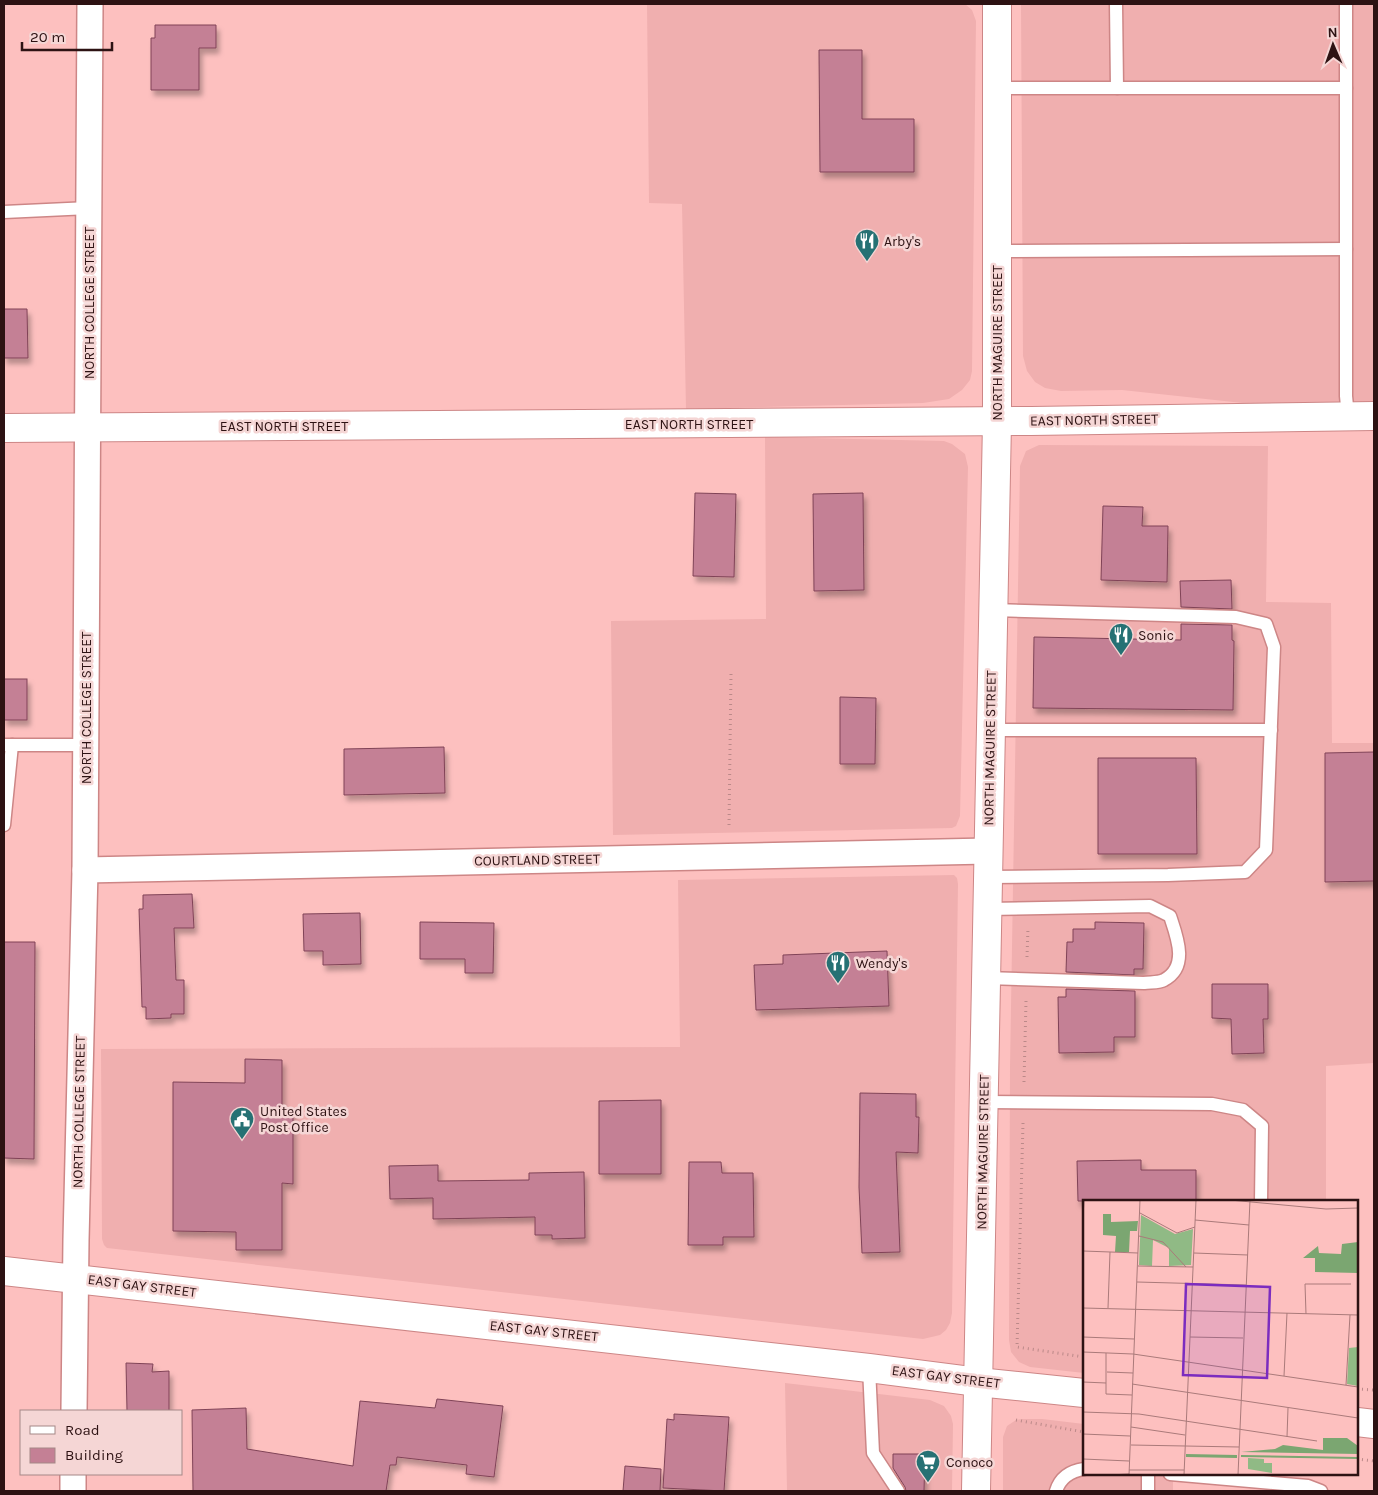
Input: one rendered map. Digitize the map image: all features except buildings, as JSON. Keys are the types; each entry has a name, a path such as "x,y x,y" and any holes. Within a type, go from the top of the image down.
{"main road":[{"name":"NORTH MAGUIRE STREET","path":"976,1491 997,422 997,4"},
{"name":"EAST NORTH STREET","path":"4,428 997,422 1361,416"},
{"name":"EAST GAY STREET","path":"4,1270 1083,1393"},
{"path":"1358,1422 1374,1424"}],"street":[{"name":"NORTH COLLEGE STREET","path":"74,1410 85,870 90,4"},
{"name":"COURTLAND STREET","path":"85,870 988,864"},
{"path":"73,1475 73,1491"}],"lane":[{"path":"1116,4 1116,88"},
{"path":"1346,4 1346,396 1361,416"},
{"path":"997,88 1346,88"},
{"path":"4,212 90,208"},
{"path":"997,251 1346,249"},
{"path":"988,864 1168,875 1245,872 1266,850 1274,647 1266,624 1236,617 993,610"},
{"path":"991,730 1271,730"},
{"path":"4,825 8,745 86,745"},
{"path":"986,978 1144,983 1163,981 1176,970 1180,953 1170,916 1150,906 987,909"},
{"path":"984,1102 1212,1104 1242,1110 1262,1126 1261,1200"},
{"path":"869,1368 873,1453 898,1491"},
{"path":"1056,1491 1063,1477 1083,1469"},
{"path":"1148,1475 1148,1491"},
{"path":"1182,1475 1308,1486 1321,1491"}],"path":[{"path":"729,825 731,673"},
{"path":"1017,1347 1083,1357"},
{"path":"1358,1389 1374,1390"},
{"path":"1016,1420 1083,1432"},
{"path":"1358,1460 1374,1461"}],"shaded area":[{"path":"647,4 965,4 972,10 976,21 972,371 970,380 962,390 949,399 923,403 686,409 682,204 649,203"},
{"path":"1021,4 1374,4 1374,402 1252,404 1122,390 1061,391 1045,388 1035,382 1027,371 1023,356"},
{"path":"765,437 944,441 952,444 965,454 968,467 960,816 956,826 952,828 613,835 611,621 766,619"},
{"path":"1039,445 1268,446 1266,602 1331,603 1332,743 1374,743 1374,1063 1326,1066 1326,1200 1083,1200 1083,1373 1030,1367 1019,1362 1011,1352 1009,1340 1010,1068 1020,466 1026,451"},
{"path":"954,875 957,878 958,884 952,1313 950,1323 940,1335 923,1339 107,1248 104,1245 102,1239 101,1049 680,1047 678,880"},
{"path":"785,1383 930,1400 944,1406 951,1416 953,1424 952,1491 787,1491"},
{"path":"1042,1419 1083,1424 1083,1475 1173,1475 1173,1491 1003,1491 1003,1437 1007,1426 1016,1420"}],"place":[{"name":"Arby's","path":"867,262"},
{"name":"Sonic","path":"1121,656"},
{"name":"Wendy's","path":"838,984"},
{"name":"United States Post Office","path":"242,1140"},
{"name":"Conoco","path":"928,1483"}]}
